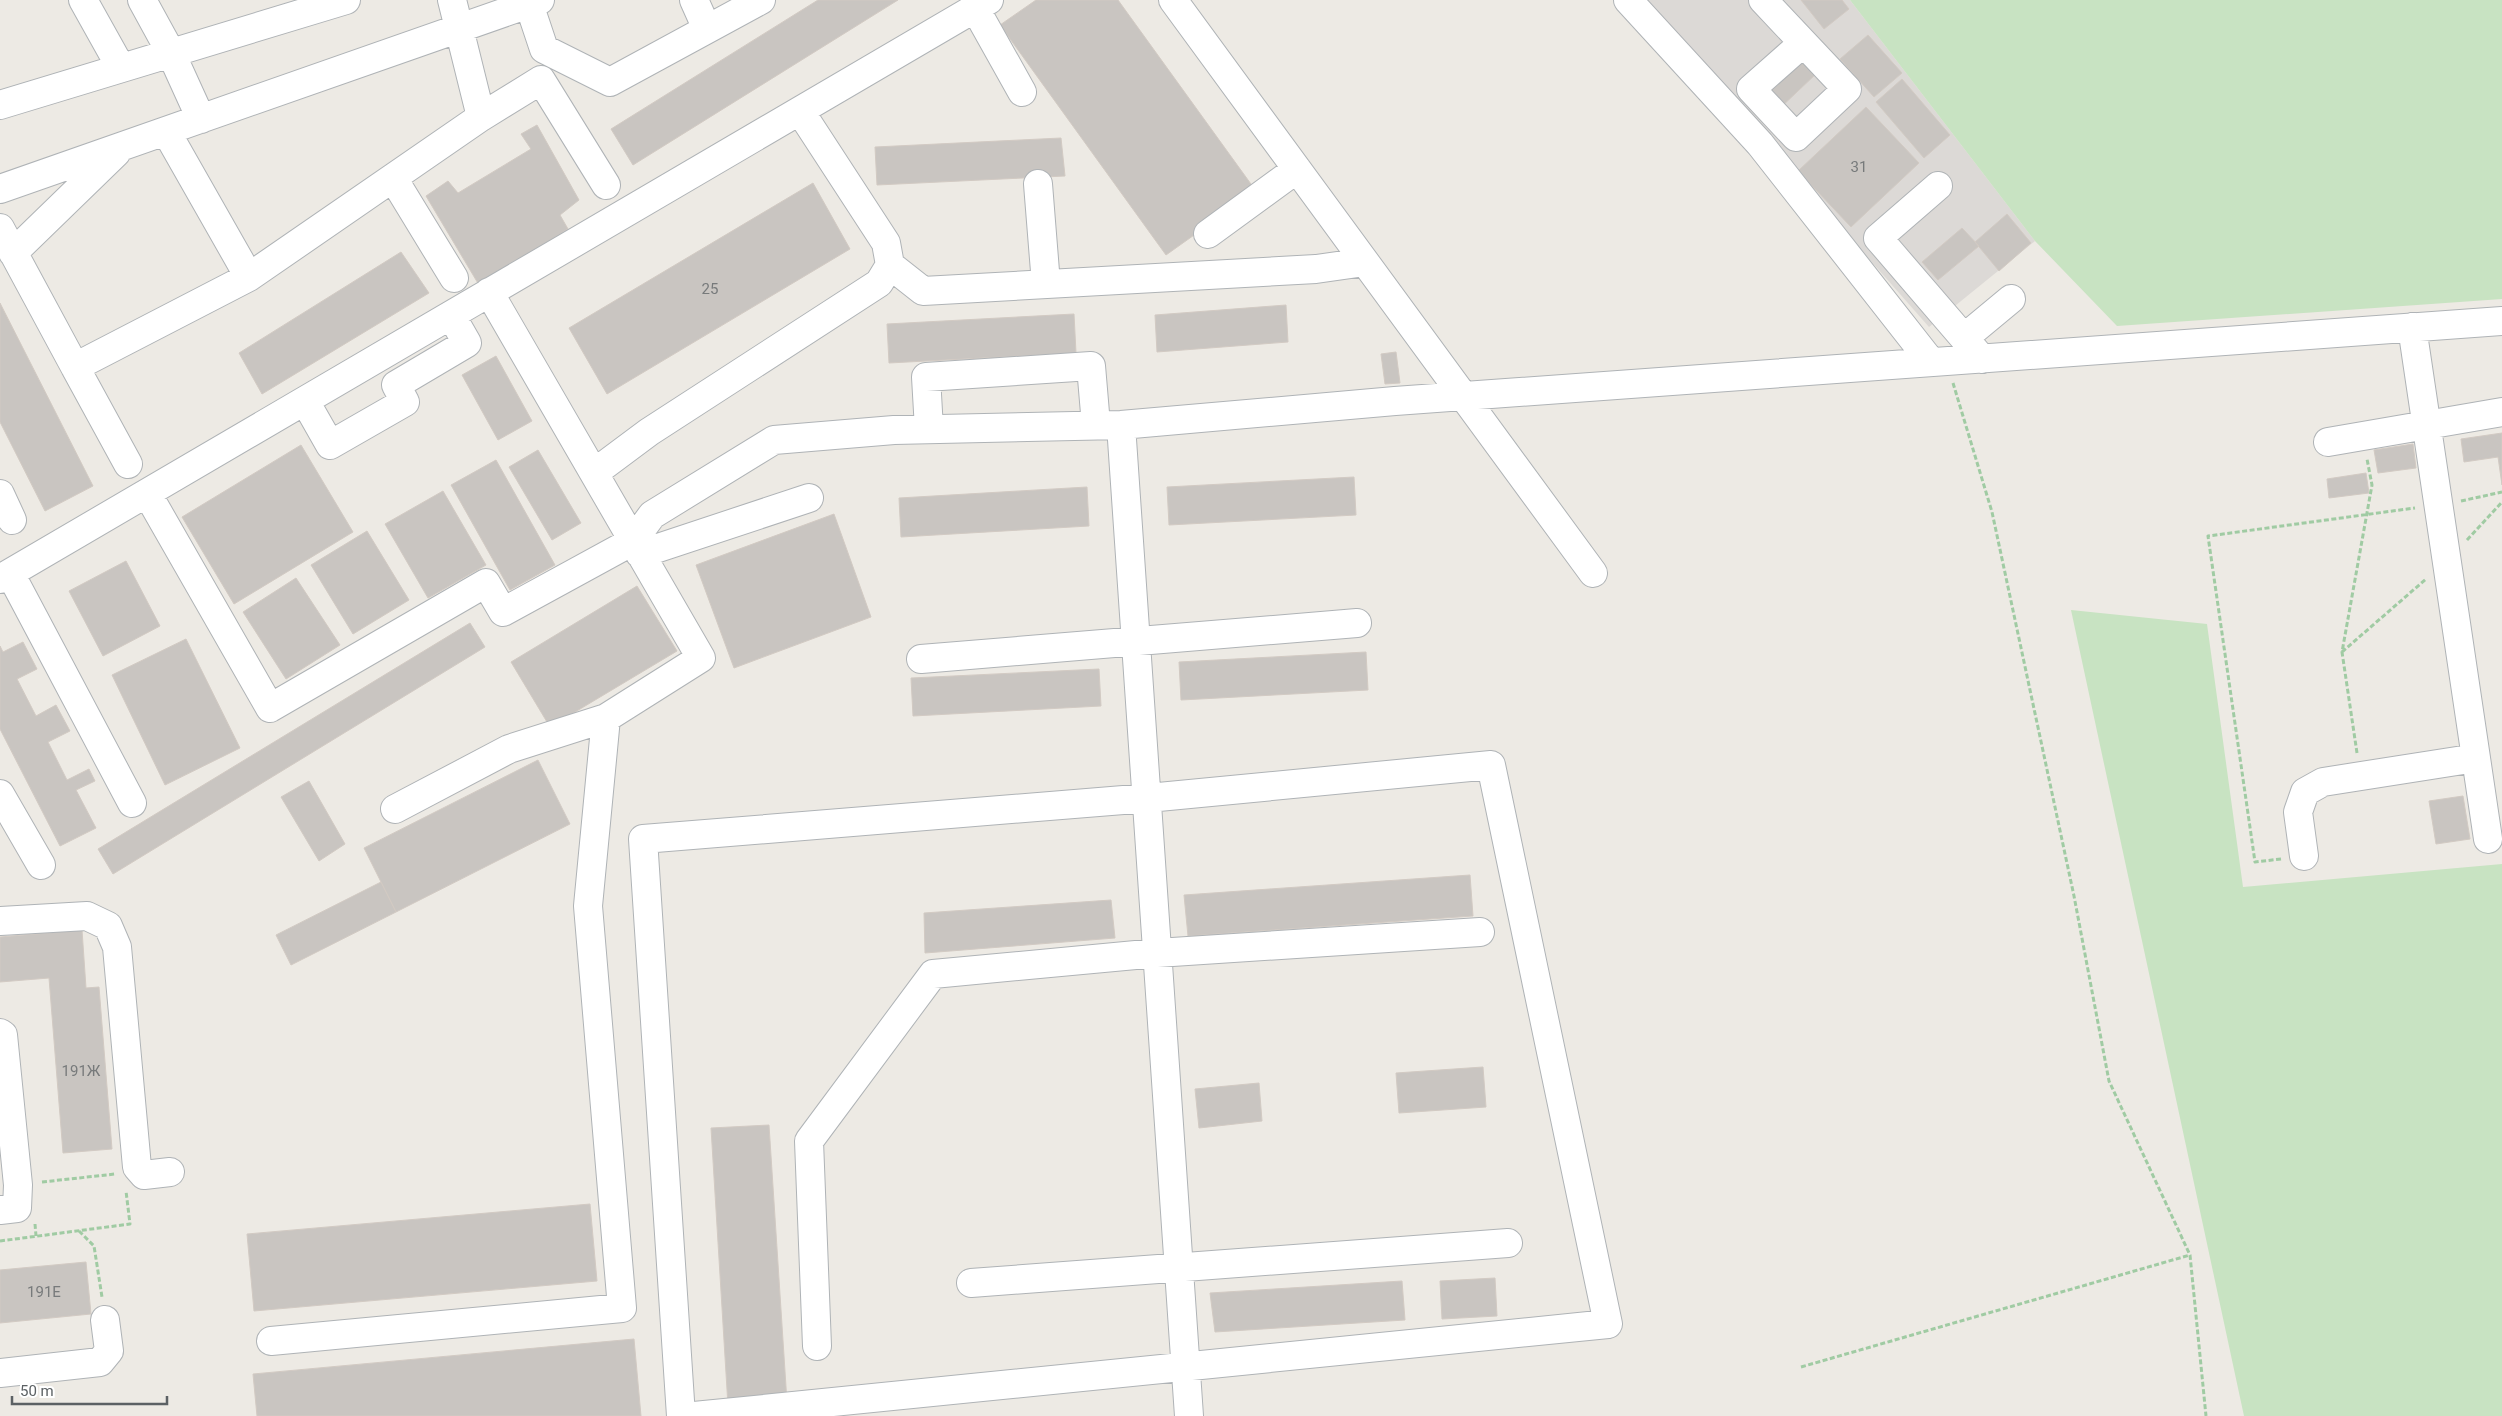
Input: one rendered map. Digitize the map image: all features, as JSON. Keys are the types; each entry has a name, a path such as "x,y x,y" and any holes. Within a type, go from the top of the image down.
{"lane":[{"path":"82,0 120,68"},
{"path":"142,0 171,53 201,119"},
{"path":"0,105 346,0"},
{"path":"452,0 481,117"},
{"path":"694,0 707,29"},
{"path":"544,49 610,82 761,0"},
{"path":"1173,0 1593,573"},
{"path":"1628,0 1760,144 1939,362"},
{"path":"1763,0 1803,43"},
{"path":"0,189 534,2 544,49 541,80 606,185"},
{"path":"132,803 5,576 982,4 1022,92"},
{"path":"75,368 249,277 481,117 541,80"},
{"path":"594,473 649,432 880,282 890,265 886,243 800,111"},
{"path":"166,131 249,277"},
{"path":"14,253 122,146"},
{"path":"1208,234 1297,170"},
{"path":"393,178 454,278"},
{"path":"1038,184 1046,284"},
{"path":"1938,186 1878,238 1982,359"},
{"path":"0,228 128,464"},
{"path":"890,265 924,291 1316,269 1365,262"},
{"path":"395,809 509,749 606,718 701,658 489,292"},
{"path":"1964,338 2012,299"},
{"path":"305,401 330,445 405,402 396,384 467,343 450,315"},
{"path":"637,547 652,515 774,440 929,430 1108,425 2502,321"},
{"path":"2412,327 2488,839"},
{"path":"929,430 926,376 1091,366 1108,425 1135,642 1148,798 1189,1416"},
{"path":"2328,442 2502,412"},
{"path":"146,493 270,708 486,583 503,612 637,547 809,498"},
{"path":"0,494 12,520"},
{"path":"920,659 1357,623"},
{"path":"271,1341 622,1308 588,906 606,718"},
{"path":"2304,856 2298,812 2306,792 2323,782 2476,758"},
{"path":"681,1416 643,839 1148,798 1491,765 1608,1324 694,1416"},
{"path":"0,794 41,866"},
{"path":"0,921 87,916 108,926 117,947 130,1170 144,1176 170,1172"},
{"path":"817,1346 809,1140 933,974 1157,953 1480,932"},
{"path":"0,1033 3,1035 18,1185 17,1208 0,1210"},
{"path":"970,1283 1508,1243"},
{"path":"0,1373 100,1362 109,1351 105,1320"}],"path":[{"path":"1939,362 1992,512 2074,896 2109,1081 2190,1255 2206,1416"},
{"path":"2360,776 2342,652 2372,485 2362,436"},
{"path":"2304,856 2255,862 2208,536 2438,505 2502,492"},
{"path":"0,1241 130,1224 130,1170 18,1185"},
{"path":"79,1231 94,1246 105,1320"},
{"path":"1801,1367 2190,1255"}],"shaded area":[{"path":"1641,0 1850,0 2035,241 1929,327"}],"green space":[{"path":"1850,0 2502,0 2502,299 2117,326 2035,241"},
{"path":"2071,610 2207,624 2243,887 2502,864 2502,1416 2244,1416"}],"building":[{"path":"818,0 898,0 633,165 611,129"},
{"path":"1036,0 1118,0 1256,191 1166,255 1000,25"},
{"path":"1801,0 1842,0 1849,9 1824,29"},
{"path":"1868,35 1902,73 1874,97 1840,59"},
{"path":"1802,57 1817,73 1778,110 1763,94"},
{"path":"1902,79 1950,135 1924,158 1876,102"},
{"path":"1866,107 1919,163 1851,227 1798,171"},
{"path":"537,125 579,200 560,215 568,229 479,285 426,196 448,181 458,193 531,149 521,134"},
{"path":"1061,138 1065,176 877,185 875,147"},
{"path":"813,183 850,249 607,394 569,328"},
{"path":"2007,214 2031,243 1999,271 1975,242"},
{"path":"1962,228 1979,246 1938,280 1922,262"},
{"path":"401,252 429,293 262,394 239,353"},
{"path":"0,303 93,486 45,511 0,422"},
{"path":"1286,305 1288,342 1157,352 1155,315"},
{"path":"1074,314 1076,353 889,363 887,324"},
{"path":"1396,352 1400,383 1385,384 1381,354"},
{"path":"496,356 532,421 498,440 462,375"},
{"path":"2502,433 2502,485 2498,457 2464,462 2461,439"},
{"path":"2413,444 2416,468 2378,473 2374,450"},
{"path":"301,445 353,532 234,604 182,517"},
{"path":"538,450 581,523 552,540 509,467"},
{"path":"496,460 555,565 510,590 451,485"},
{"path":"2366,473 2369,493 2329,498 2327,479"},
{"path":"1354,477 1356,515 1169,525 1167,487"},
{"path":"1087,487 1089,526 901,537 899,498"},
{"path":"443,491 486,565 428,598 385,524"},
{"path":"834,514 871,617 734,668 696,565"},
{"path":"367,531 409,600 353,634 311,565"},
{"path":"126,561 160,626 103,656 69,591"},
{"path":"296,578 340,645 286,679 243,612"},
{"path":"637,586 677,651 550,727 511,662"},
{"path":"470,623 485,647 113,874 98,849"},
{"path":"186,639 240,748 165,785 112,675"},
{"path":"23,642 37,669 17,679 36,716 56,705 70,731 48,742 67,780 89,769 95,781 76,790 96,828 60,846 0,729 0,646 3,652"},
{"path":"1366,652 1368,690 1181,700 1179,662"},
{"path":"1099,669 1101,706 913,716 911,678"},
{"path":"538,760 570,824 396,912 364,848"},
{"path":"309,781 345,844 319,861 281,797"},
{"path":"2463,796 2470,839 2436,844 2429,801"},
{"path":"1470,875 1473,916 1188,936 1184,895"},
{"path":"381,882 396,912 291,965 276,935"},
{"path":"1111,900 1115,938 925,953 924,913"},
{"path":"82,930 86,988 99,987 112,1149 63,1153 49,978 0,982 0,937"},
{"path":"1483,1067 1486,1107 1399,1113 1396,1073"},
{"path":"1259,1083 1262,1121 1199,1128 1195,1089"},
{"path":"769,1125 787,1402 728,1406 711,1128"},
{"path":"590,1204 597,1281 254,1311 247,1234"},
{"path":"86,1262 91,1314 0,1323 0,1270"},
{"path":"1495,1278 1497,1316 1442,1319 1440,1281"},
{"path":"1402,1281 1405,1320 1215,1332 1210,1293"},
{"path":"634,1339 641,1416 257,1416 253,1374"}]}
